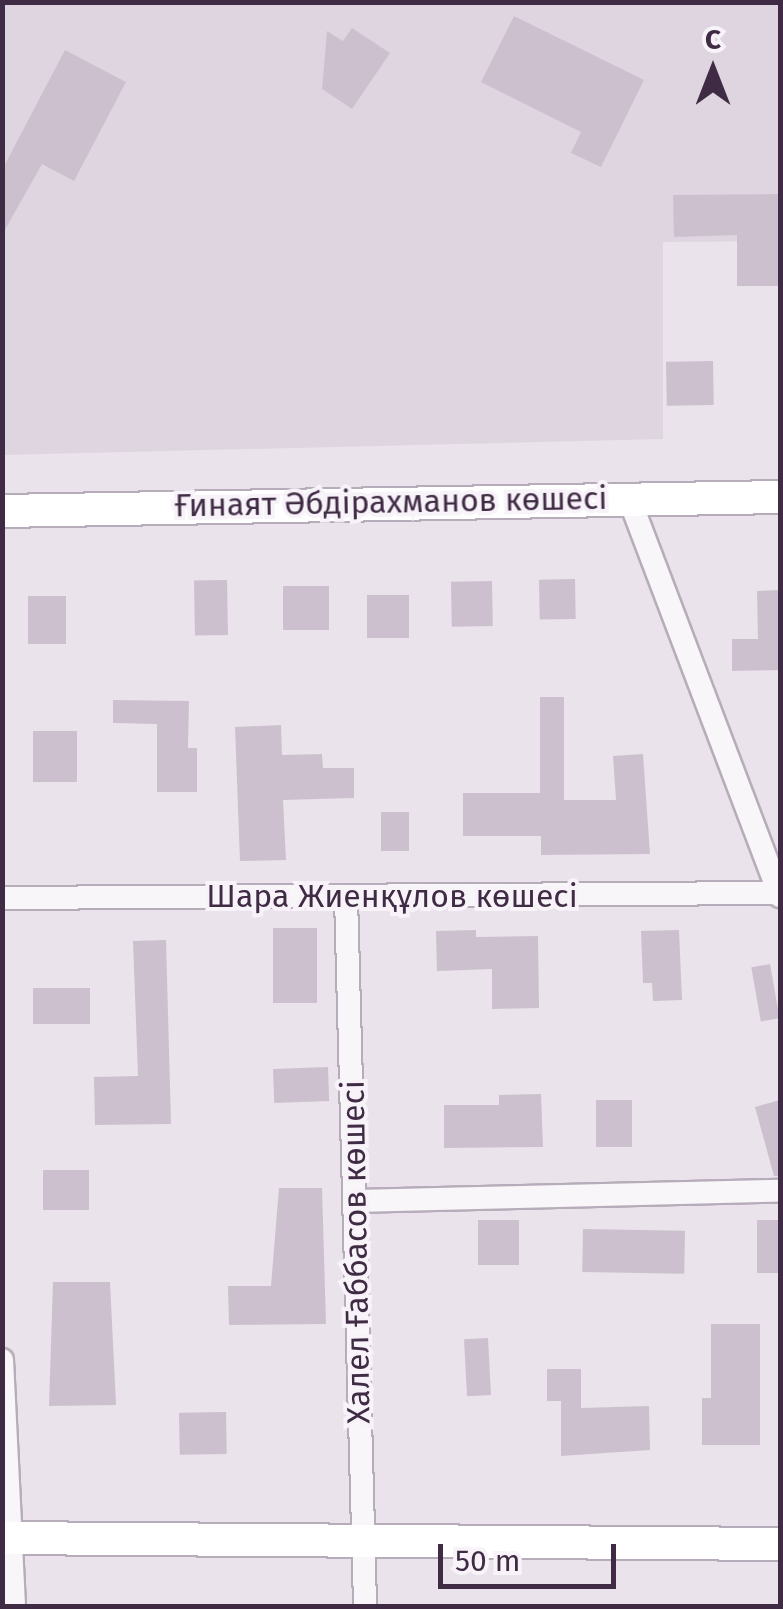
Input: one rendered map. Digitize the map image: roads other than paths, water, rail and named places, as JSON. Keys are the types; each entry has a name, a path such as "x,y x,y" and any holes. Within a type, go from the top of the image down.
{"street":[{"path":"629,498 780,894"},
{"name":"Ғинаят Әбдірахманов көшесі","path":"2,510 780,498"},
{"name":"Шара Жиенқұлов көшесі","path":"2,898 780,894"},
{"name":"Халел Ғаббасов көшесі","path":"346,897 365,1606"},
{"path":"356,1200 780,1190"},
{"path":"2,1360 6,1538 14,1606"},
{"path":"6,1538 780,1544"}]}
